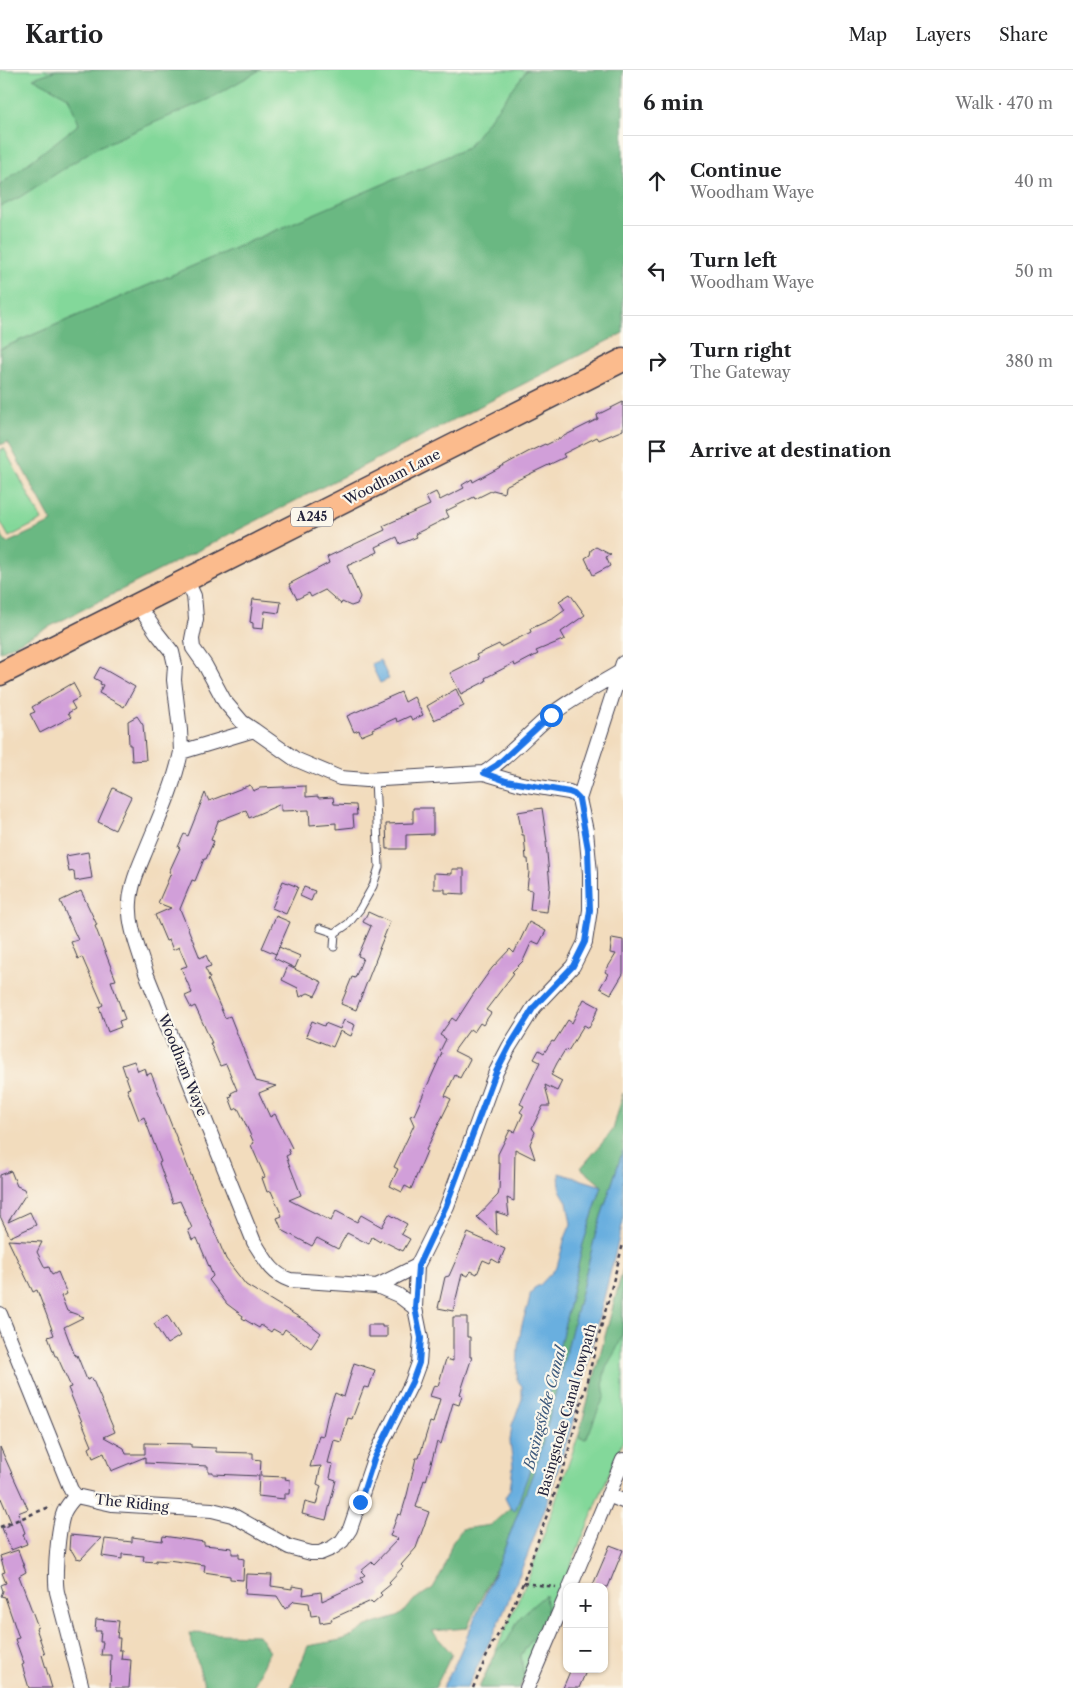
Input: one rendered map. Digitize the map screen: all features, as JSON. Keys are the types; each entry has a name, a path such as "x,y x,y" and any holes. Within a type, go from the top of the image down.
{"main road":[{"name":"Woodham Lane","path":"0,674 623,360"}],"street":[{"path":"187,580 194,596 195,606 196,619 192,644 224,702 242,722 295,759 340,778 376,779 484,773 506,781 569,792 579,799"},
{"path":"138,605 172,652 192,644"},
{"name":"Woodham Waye","path":"172,652 175,665 174,680 181,752 177,772 135,877 131,894 130,913 134,936 146,973 254,1242 267,1262 277,1274 290,1280 377,1286"},
{"path":"484,773 497,765 538,726 564,705 622,668"},
{"path":"415,1308 418,1266 446,1206 496,1072 534,1007 573,966 585,942 590,910 590,873 586,832 579,799 622,668"},
{"path":"181,752 254,730"},
{"path":"377,1286 418,1266"},
{"path":"377,1286 398,1295 415,1308"},
{"name":"The Riding","path":"0,1314 71,1490 76,1496 112,1504 212,1510 227,1513 243,1520 289,1547 300,1551 316,1553 332,1548 346,1536 355,1518 378,1452 412,1382 419,1363 421,1346 420,1329 415,1308"},
{"path":"572,1583 623,1460"},
{"path":"608,1495 623,1501"},
{"path":"76,1496 68,1506 62,1521 56,1580 57,1592 82,1688"},
{"path":"527,1688 563,1603"}],"lane":[{"path":"335,933 348,924 360,909 373,886 379,866 376,779"},
{"path":"320,928 335,933"},
{"path":"334,947 335,933"}],"path":[{"name":"Basingstoke Canal towpath","path":"473,1688 491,1646 507,1620 523,1584 566,1464 623,1244"},
{"path":"0,1527 76,1496"},
{"path":"523,1584 554,1586 563,1592"}],"green space":[{"path":"0,70 527,70 468,148 0,349"},
{"path":"57,70 260,70 209,99 96,148 20,197 0,207 0,185 79,124 68,97 33,78"},
{"path":"527,70 623,70 623,333 0,652 0,533 7,543 52,522 8,442 0,445 0,349 467,148"},
{"path":"4,448 42,520 9,537 0,521 0,450"},
{"path":"623,1093 623,1150 596,1232 538,1460 502,1555 467,1628 432,1631 452,1654 435,1688 291,1688 308,1646 341,1640 352,1636 367,1626 397,1617 414,1600 433,1588 443,1570 452,1543 462,1529 491,1525 510,1508 515,1510 534,1459 583,1244 602,1186 581,1168 613,1130"},
{"path":"623,1269 623,1440 520,1688 479,1688 530,1574 579,1434"},
{"path":"623,1269 622,1335 605,1370 603,1386 605,1396 586,1439 580,1438 579,1434"},
{"path":"545,1595 548,1617 521,1655 524,1678 519,1688 479,1688 498,1649 507,1641 521,1616"},
{"path":"189,1633 258,1635 269,1651 253,1688 205,1688"}],"water":[{"path":"380,660 389,679 380,683 371,664"},
{"name":"Basingstoke Canal","path":"623,1150 623,1222 572,1425 547,1503 502,1616 467,1688 442,1688 456,1662 502,1555 538,1460 596,1232"},
{"path":"559,1173 602,1186 583,1244 534,1459 515,1511 510,1508 505,1498 510,1489 513,1466 510,1441 512,1425 522,1399 522,1386 517,1380 518,1347 522,1324 530,1295 534,1288 540,1285 557,1267 571,1224 567,1202 560,1190"}],"building":[{"path":"623,402 623,430 599,440 597,437 563,454 565,457 505,486 504,493 493,490 475,499 474,497 446,511 449,517 415,534 417,537 400,544 397,537 376,547 378,552 347,566 360,597 357,604 351,606 342,602 341,604 325,590 311,597 309,593 297,599 289,584 329,563 327,557 385,530 383,526 430,505 426,497 436,492 440,500 464,488 462,485 472,479 473,482 528,452 598,419 597,415"},
{"path":"596,547 611,555 606,557 610,566 593,575 585,558"},
{"path":"570,594 585,615 561,632 565,639 536,651 538,654 515,666 514,663 485,678 486,681 461,694 450,673 478,659 476,655 499,644 501,647 531,632 530,629 554,618 565,610 559,601"},
{"path":"253,599 281,602 279,613 265,611 263,629 253,628 253,623 250,622"},
{"path":"100,667 135,687 124,707 99,693 103,685 94,678"},
{"path":"73,683 79,698 71,702 75,709 68,713 71,717 40,733 30,714 35,712 32,707"},
{"path":"456,689 464,706 434,720 427,706"},
{"path":"401,692 405,702 414,697 423,715 412,720 410,716 397,722 396,718 361,736 359,730 354,732 347,716"},
{"path":"137,716 143,725 146,760 132,761 128,721"},
{"path":"250,785 253,791 260,788 306,786 306,797 333,797 334,804 356,805 357,815 353,815 354,827 336,829 336,823 310,825 309,810 281,811 281,804 249,818 246,810 218,821 211,840 214,841 195,881 192,880 180,909 200,958 206,955 211,966 205,968 210,978 208,979 225,1018 230,1016 256,1081 276,1086 259,1093 270,1117 275,1114 292,1148 288,1149 290,1154 286,1156 301,1195 289,1200 331,1221 336,1211 357,1222 361,1215 382,1227 389,1214 407,1224 401,1234 410,1239 403,1251 372,1237 369,1244 347,1233 338,1249 317,1238 312,1246 282,1230 277,1218 282,1216 271,1191 267,1192 262,1178 265,1177 251,1145 254,1143 238,1108 234,1110 229,1097 232,1096 231,1093 237,1090 226,1064 220,1066 195,1006 191,1008 185,996 192,993 181,968 187,966 179,947 173,950 169,940 166,941 155,915 171,908 158,903 180,848 178,847 184,834 188,836 205,793 209,801"},
{"path":"113,788 131,797 115,830 98,822"},
{"path":"413,808 433,808 433,834 406,835 406,849 387,849 386,824 413,823"},
{"path":"542,808 547,842 550,886 547,912 530,910 532,890 527,889 528,859 526,859 524,835 522,835 518,812"},
{"path":"88,852 92,878 75,881 74,871 69,872 66,856"},
{"path":"452,869 464,869 464,894 445,893 445,889 434,889 434,873 452,874"},
{"path":"283,881 298,887 286,914 272,908"},
{"path":"304,887 315,891 311,901 300,896"},
{"path":"81,891 97,925 95,926 116,980 111,981 125,1019 119,1021 121,1027 108,1032 99,1007 103,1005 82,957 78,959 71,942 78,940 60,901"},
{"path":"368,912 390,922 356,1010 341,1004 352,977 355,978 363,958 358,956 371,926 363,922"},
{"path":"276,916 290,922 276,954 262,948"},
{"path":"529,922 546,931 539,944 532,941 523,961 512,972 514,973 486,1010 491,1013 483,1025 480,1023 474,1032 470,1029 454,1051 470,1059 460,1078 455,1075 445,1096 451,1099 426,1150 411,1189 405,1186 402,1192 390,1186 398,1169 394,1167 414,1125 410,1116 414,1115 442,1053 440,1051 446,1039 440,1035 452,1018 456,1021 492,968 510,949 514,953"},
{"path":"612,938 623,940 623,974 611,994 600,988 608,974 605,972 616,954 610,953"},
{"path":"279,947 300,956 295,968 274,958"},
{"path":"288,966 322,982 315,996 308,993 300,997 298,988 282,980"},
{"path":"584,999 599,1007 589,1028 584,1025 568,1051 565,1050 551,1075 562,1081 557,1091 545,1085 550,1106 543,1106 532,1128 535,1132 530,1144 535,1159 515,1149 514,1201 507,1198 509,1216 496,1212 497,1235 477,1217 498,1195 500,1163 498,1163 498,1154 510,1130 515,1132 523,1114 520,1112 524,1106 520,1104 540,1062 534,1059 539,1050 544,1053 552,1041 554,1042 568,1020 572,1023"},
{"path":"344,1020 355,1025 351,1036 340,1031 333,1047 306,1036 312,1021 324,1026 325,1023 340,1029"},
{"path":"134,1061 138,1071 145,1068 147,1075 151,1073 226,1259 246,1285 307,1322 321,1333 311,1348 285,1329 282,1334 273,1329 271,1332 261,1325 259,1328 242,1318 243,1316 227,1304 209,1280 213,1276 197,1238 192,1240 188,1230 192,1228 180,1201 173,1203 159,1163 161,1162 144,1117 139,1120 127,1089 130,1088 122,1065"},
{"path":"11,1171 17,1186 24,1189 26,1194 8,1222 30,1212 36,1225 10,1237 0,1216 0,1175"},
{"path":"468,1233 505,1249 499,1263 492,1259 490,1263 483,1260 477,1274 471,1271 468,1276 462,1274 453,1311 438,1308 445,1277 449,1276"},
{"path":"8,1240 42,1242 37,1252 45,1268 49,1267 52,1275 58,1272 67,1294 61,1296 67,1311 84,1317 64,1327 87,1380 92,1378 115,1432 104,1437 124,1448 126,1454 145,1454 145,1443 191,1444 191,1447 216,1448 216,1452 253,1453 253,1459 261,1460 260,1476 286,1477 285,1479 290,1480 289,1494 284,1494 284,1499 258,1496 259,1476 213,1474 213,1472 208,1472 208,1466 145,1463 145,1457 111,1471 104,1453 93,1458 89,1448 92,1446 68,1388 71,1387 57,1356 55,1356 48,1337 54,1335 37,1290 33,1292"},
{"path":"167,1315 180,1336 167,1344 154,1324"},
{"path":"453,1317 467,1317 467,1337 470,1337 470,1357 472,1357 460,1394 462,1395 459,1405 453,1403 441,1444 437,1442 426,1481 424,1480 416,1507 429,1512 416,1548 401,1565 403,1567 389,1582 391,1584 380,1593 382,1595 373,1603 371,1601 331,1619 332,1621 320,1623 319,1615 311,1616 309,1603 294,1601 285,1609 277,1596 245,1594 246,1574 272,1575 271,1586 292,1589 292,1586 304,1588 303,1595 321,1592 322,1601 363,1582 360,1578 365,1575 361,1571 372,1562 374,1564 398,1539 390,1536 398,1514 401,1515 416,1458 419,1458 430,1422 433,1423 440,1399 430,1396 434,1385 438,1386 446,1359 453,1361"},
{"path":"368,1325 387,1327 387,1337 368,1337"},
{"path":"354,1363 375,1370 369,1388 364,1387 352,1419 348,1418 341,1442 334,1440 328,1463 333,1464 330,1478 336,1480 326,1520 302,1514 305,1502 316,1505 321,1486 317,1484 321,1466 310,1467 319,1435 323,1436 335,1393 344,1397"},
{"path":"0,1447 28,1509 18,1513 27,1544 11,1550 2,1528 12,1524 0,1496"},
{"path":"70,1535 101,1538 81,1559 76,1558 72,1551 69,1550"},
{"path":"163,1536 204,1542 204,1545 232,1548 232,1554 239,1554 239,1558 244,1559 243,1580 230,1579 230,1576 204,1572 205,1565 168,1560 156,1560 156,1562 143,1561 144,1556 122,1554 122,1559 102,1556 105,1539 132,1542 132,1537 162,1541"},
{"path":"610,1545 623,1550 608,1587 608,1583 594,1583"},
{"path":"18,1550 26,1572 19,1576 38,1627 36,1628 45,1654 42,1655 52,1688 29,1688 22,1665 24,1664 15,1639 19,1638 5,1597 1,1596 3,1591 1,1585 6,1583 2,1573 5,1572 0,1556"},
{"path":"96,1619 119,1621 117,1638 120,1638 119,1650 122,1650 121,1659 131,1660 129,1688 110,1688 111,1655 101,1655 103,1642 100,1642 101,1631 95,1631"},
{"path":"569,1673 585,1673 579,1688 563,1688"}],"route":[{"path":"360,1502 374,1459 404,1400 419,1363 421,1338 419,1320 415,1308 418,1266 446,1206 496,1072 521,1026 534,1007 573,966 582,951 588,932 590,910 588,849 579,799 569,792 506,781 484,773 497,765 551,715"}]}
